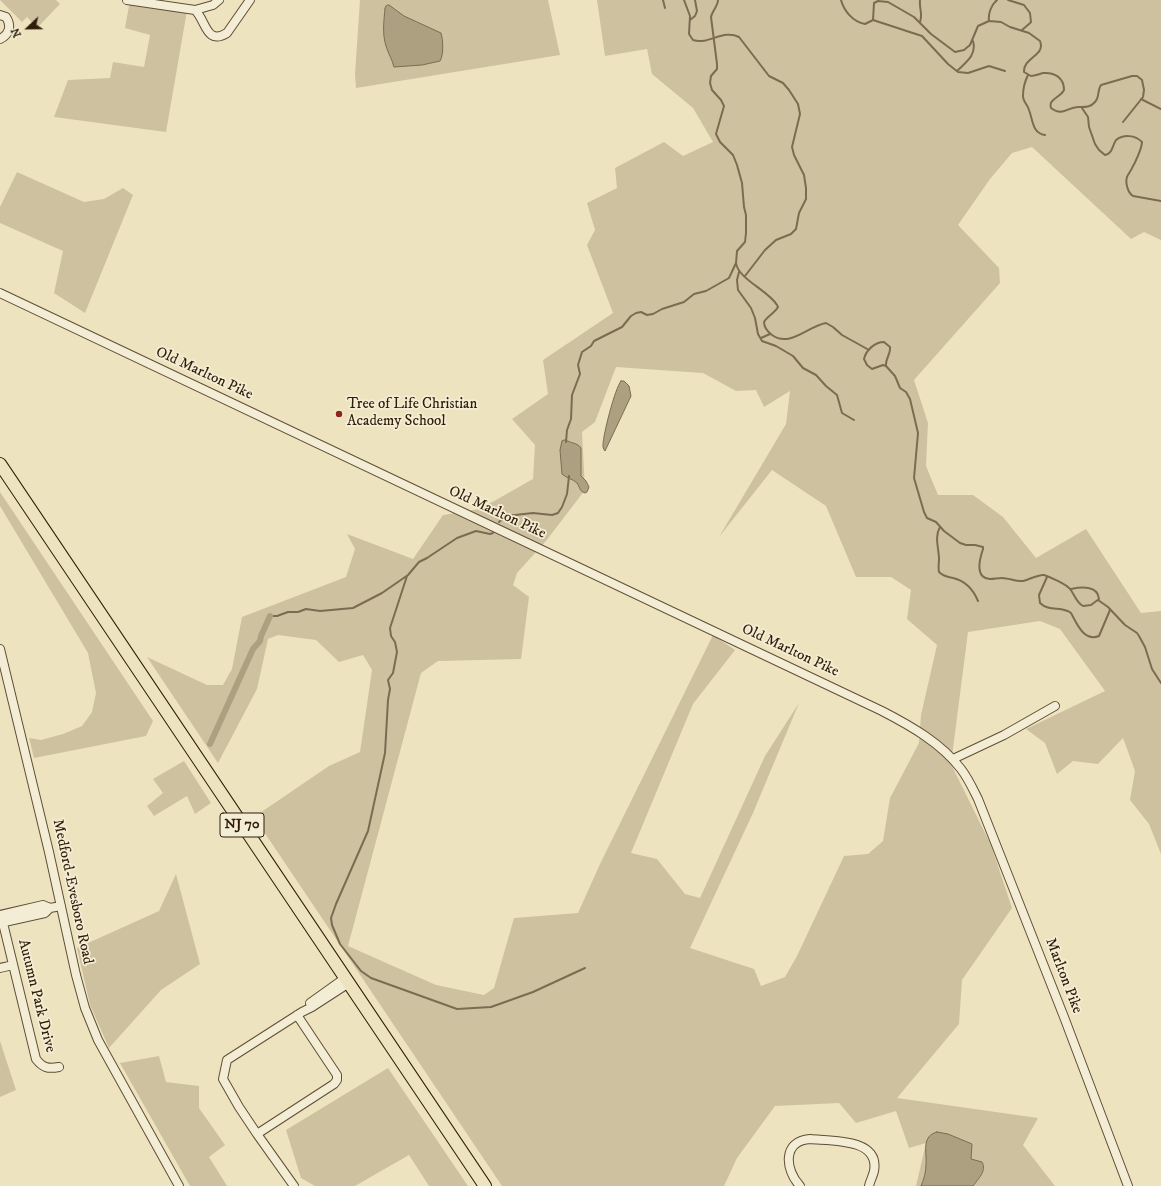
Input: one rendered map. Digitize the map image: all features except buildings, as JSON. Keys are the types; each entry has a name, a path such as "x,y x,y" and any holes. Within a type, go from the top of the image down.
{"highway":[{"name":"NJ 70","path":"0,464 485,1186"}],"street":[{"path":"127,0 195,10 213,5 219,0"},
{"path":"195,10 211,35 216,37 223,36 227,33 250,0"},
{"path":"0,15 6,17 9,28 6,36 0,39"},
{"name":"Old Marlton Pike","path":"0,293 882,711 927,737 953,759 968,779"},
{"name":"Medford-Evesboro Road","path":"0,648 76,975 91,1025 110,1064 179,1186"},
{"path":"953,759 1004,736 1055,706"},
{"name":"Marlton Pike","path":"968,779 982,809 1128,1186"},
{"path":"1,919 43,905 50,908 61,906"},
{"name":"Autumn Park Drive","path":"1,919 36,1059 42,1066 49,1069 59,1067"},
{"path":"0,968 13,965"},
{"path":"294,1186 238,1107 223,1079 225,1067 228,1060 299,1013 312,1007 347,980"},
{"path":"257,1134 334,1084 337,1080 337,1075 299,1013"},
{"path":"800,1186 795,1181 790,1170 789,1157 793,1146 803,1139 852,1143 865,1148 873,1159 874,1166 874,1172 868,1186"}],"shaded area":[{"path":"0,0 56,0 60,4 37,28 27,17 22,22"},
{"path":"130,0 155,0 188,5 166,132 54,117 68,80 110,78 113,62 144,67 150,35 125,28"},
{"path":"360,0 548,0 560,55 356,88 355,74"},
{"path":"597,0 1161,0 1161,240 1144,232 1131,239 1032,147 1012,153 990,179 958,225 999,268 1000,283 914,380 928,423 926,466 938,495 973,495 1003,517 1036,558 1086,529 1141,613 1161,611 1161,854 1149,824 1130,800 1135,771 1123,738 1098,764 1073,761 1057,774 1045,743 1026,729 1105,691 1060,629 1040,621 968,632 951,764 991,845 1012,908 962,980 959,1024 897,1098 1038,1118 1023,1145 1055,1186 916,1186 926,1143 909,1148 896,1111 856,1123 839,1103 775,1106 737,1158 724,1186 502,1186 254,817 329,766 360,752 372,670 363,655 339,662 316,640 278,635 268,639 257,689 218,763 147,657 207,685 223,685 232,669 242,617 346,577 355,549 347,534 413,559 443,515 480,509 533,479 535,445 512,419 548,394 543,360 613,313 587,245 595,230 587,203 617,188 615,168 664,142 683,156 713,142 693,108 652,74 647,49 605,56","holes":["616,367 703,373 736,391 756,390 764,407 790,391 786,424 719,537 772,470 826,506 856,577 891,577 911,590 907,619 937,645 921,715 919,743 890,798 883,841 868,854 844,856 797,956 785,977 761,986 754,969 690,948 753,813 799,703 765,756 700,898 685,894 657,859 631,853 693,704 735,650 713,635 600,864 578,913 514,918 494,988 484,995 436,985 348,946 421,673 438,661 521,659 529,597 513,585 517,573 546,541 585,490 582,432 595,422"]},
{"path":"389,5 404,16 441,33 443,47 440,61 422,65 394,67 384,37 385,8"},
{"path":"17,172 84,202 104,199 123,188 133,195 85,313 54,293 63,251 0,223 0,207"},
{"path":"621,381 624,381 629,386 631,396 605,451 603,445 607,422"},
{"path":"566,440 578,445 581,448 581,476 589,487 585,493 581,490 578,484 562,474 560,450 562,441"},
{"path":"0,492 153,721 146,736 34,758 29,738 41,740 63,734 82,726 92,712 96,693 88,653 0,506"},
{"path":"184,761 211,803 195,814 187,796 154,816 147,806 163,793 153,779"},
{"path":"176,874 200,964 161,990 109,1048 90,1005 77,948 159,911"},
{"path":"0,1041 16,1090 0,1097"},
{"path":"159,1056 166,1082 199,1086 199,1108 225,1145 209,1157 227,1186 190,1186 120,1063"},
{"path":"388,1068 468,1186 429,1186 409,1155 355,1186 315,1186 301,1178 286,1130"},
{"path":"937,1132 948,1134 972,1144 971,1159 982,1162 983,1165 983,1172 973,1186 921,1186 926,1170 927,1141 932,1134"}],"waterway":[{"path":"663,0 665,8"},
{"path":"684,0 690,16 689,34 693,40 705,41 727,35 739,37 769,76 783,83 798,104 800,114 792,147 794,155 804,175 806,199 799,213 796,229 791,234 776,240 765,250 745,276"},
{"path":"690,20 695,16 697,11 695,0"},
{"path":"566,442 567,430 571,419 572,395 580,374 578,365 582,352 591,346 594,341 622,327 631,316 636,313 641,312 647,315 653,314 662,309 684,302 694,294 706,291 729,278 736,263 737,251 745,242 746,215 742,183 733,155 720,142 716,134 724,106 712,90 710,83 711,76 717,69 711,17 718,0"},
{"path":"841,0 847,12 857,21 865,24 873,20"},
{"path":"920,0 920,22"},
{"path":"989,21 990,10 997,0"},
{"path":"1008,0 1024,5 1030,13 1031,22 1022,30"},
{"path":"873,20 874,3 878,1 888,2 914,17 931,34 955,52 964,50 970,45 978,26 989,21 1001,22 1010,27 1029,33 1040,41 1041,46 1040,50 1027,63 1024,72 1031,76 1047,73 1055,75 1061,79 1064,90 1051,103 1051,108 1059,112 1074,107 1087,107 1097,100 1101,85 1132,76 1137,76 1142,80 1144,90 1143,97 1123,122"},
{"path":"873,20 922,36 948,64 958,72 968,73 989,66 1005,71"},
{"path":"957,71 970,58 974,46 973,41"},
{"path":"1028,75 1025,82 1023,98 1035,129 1041,134 1045,135"},
{"path":"1141,99 1161,109"},
{"path":"1082,108 1088,117 1089,127 1095,144 1105,155 1111,151 1116,140 1119,138 1129,136 1142,142 1141,148 1127,177 1127,188 1133,196 1161,201"},
{"path":"736,263 742,274 768,295 777,305 778,307 764,322 766,330 772,335 779,338 792,338 826,323 842,335 869,350"},
{"path":"739,272 737,280 738,290 751,308 755,318 758,334 762,341 776,346 793,356 803,368 816,375 837,395 842,413 854,420"},
{"path":"761,338 770,334"},
{"path":"886,366 890,347 884,342 877,343 871,347 864,359 867,365 872,369 883,365 886,366 895,376 900,388 906,392 910,399 918,433 914,478 927,518 936,522 944,531 960,543 983,547 979,567 985,578 1005,578 1020,581 1039,575 1044,575 1068,587 1083,606 1091,605 1099,599 1096,591 1092,589 1071,589"},
{"path":"499,522 506,516 533,513 552,515 558,513 567,494 569,476"},
{"path":"940,527 937,535 939,572 945,576 958,579 965,583 974,593 978,601"},
{"path":"270,616 277,616 288,612 298,612 306,609 320,611 353,608 382,593 408,575 419,562 457,538 476,531 490,534 493,533"},
{"path":"407,576 390,628 391,636 395,642 397,652 393,673 388,680 390,689 385,753 368,831 331,918 332,925 340,944 361,971 371,978 457,1009 491,1007 533,992 585,968"},
{"path":"1047,577 1039,595 1040,603 1047,607 1064,610 1071,613 1085,634 1094,637 1099,636 1110,610"},
{"path":"1098,600 1108,607 1125,625 1137,633 1145,647 1152,669 1161,683"},
{"path":"210,744 253,649 260,641 270,616"}],"place":[{"name":"Tree of Life Christian Academy School","path":"339,414"}]}
